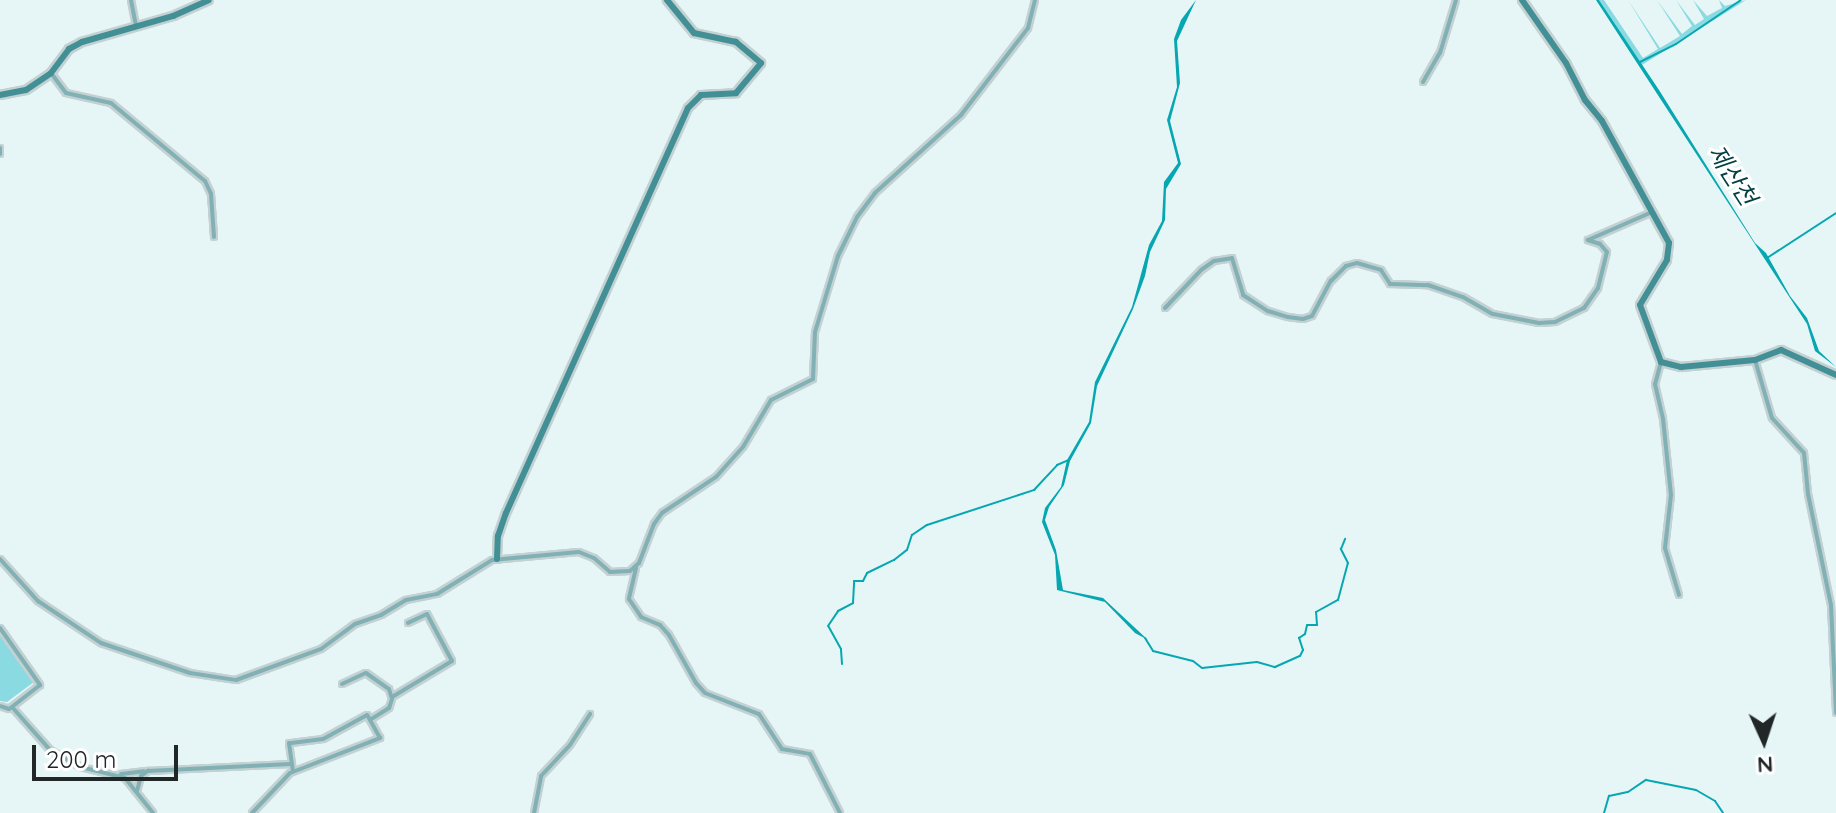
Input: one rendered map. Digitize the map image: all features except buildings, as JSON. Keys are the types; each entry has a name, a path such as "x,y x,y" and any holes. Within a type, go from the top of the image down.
{"street":[{"path":"131,0 136,26"},
{"path":"0,95 26,90 51,73 76,45 173,16 209,0"},
{"path":"497,559 499,531 511,499 682,119 693,101 701,95 736,93 761,63 736,42 694,33 667,0"},
{"path":"840,813 810,754 782,749 759,714 705,693 669,635 633,607 629,589 662,513 716,477 743,447 771,400 813,379 818,324 838,256 857,217 880,187 961,115 1028,28 1035,0"},
{"path":"1423,82 1440,53 1456,0"},
{"path":"1522,0 1566,63 1585,100 1602,121 1670,251 1640,305 1661,362 1655,384 1663,419 1671,495 1665,548 1679,595"},
{"path":"51,73 66,93 111,103 205,181 211,194 214,237"},
{"path":"1165,308 1201,270 1214,261 1232,258 1243,295 1268,311 1288,317 1303,319 1312,316 1331,281 1346,266 1357,263 1381,270 1390,284 1428,285 1469,300 1493,314 1550,323 1580,311 1596,291 1607,252 1600,244 1588,240 1652,212"},
{"path":"1661,362 1681,367 1755,360 1786,351 1836,375"},
{"path":"1755,360 1772,418 1804,453 1808,494 1831,605 1836,713"},
{"path":"0,559 38,601 101,643 198,676 236,680 321,649 355,624 381,615 406,600 437,594 458,578 497,559 579,552 616,574 637,566"},
{"path":"370,720 389,708 392,697 452,661 427,614 408,623"},
{"path":"0,628 40,685 12,707"},
{"path":"342,684 366,673 386,686 392,697"},
{"path":"0,706 12,707 60,757 91,771 125,778 151,812"},
{"path":"534,813 541,776 570,745 590,714"},
{"path":"252,813 293,771 380,738 367,715 323,739 289,743 293,771"},
{"path":"114,775 292,764"},
{"path":"138,793 141,776 148,771"}],"shaded area":[{"path":"1196,0 1177,41 1180,83 1170,121 1181,164 1166,189 1165,220 1150,252 1133,309 1097,386 1091,423 1070,461 1064,485 1049,507 1045,520 1056,550 1063,590 1103,598 1148,640 1135,633 1105,602 1057,590 1055,555 1042,522 1045,508 1061,487 1067,460 1089,422 1095,382 1132,307 1149,245 1162,221 1164,182 1178,163 1167,120 1177,87 1174,39 1181,20"},
{"path":"1596,0 1599,0 1659,90 1755,243 1766,253 1790,296 1807,318 1819,351 1836,367 1815,351 1807,324"},
{"path":"1599,0 1604,0 1643,58 1658,49 1628,0 1660,48 1680,36 1657,0 1682,34 1692,26 1676,0 1695,25 1704,19 1693,0 1707,16 1722,8 1719,0 1725,6 1746,0 1642,65"},
{"path":"0,633 34,682 7,702 0,701"}],"waterway":[{"path":"1640,62 1676,44 1741,0"},
{"path":"1767,258 1836,213"},
{"path":"842,664 841,649 828,626 838,611 853,603 854,581 863,581 867,573 894,560 907,550 912,535 927,525 1034,490 1057,465 1069,460"},
{"path":"1145,638 1153,651 1193,661 1202,668 1257,662 1275,667 1300,656 1303,650 1299,638 1305,634 1307,625 1317,625 1316,612 1338,600 1348,563 1341,549 1345,539"},
{"path":"1604,813 1609,796 1628,792 1646,780 1696,790 1715,801 1723,813"}],"water label":[{"name":"제산천","path":"1732,175"}]}
